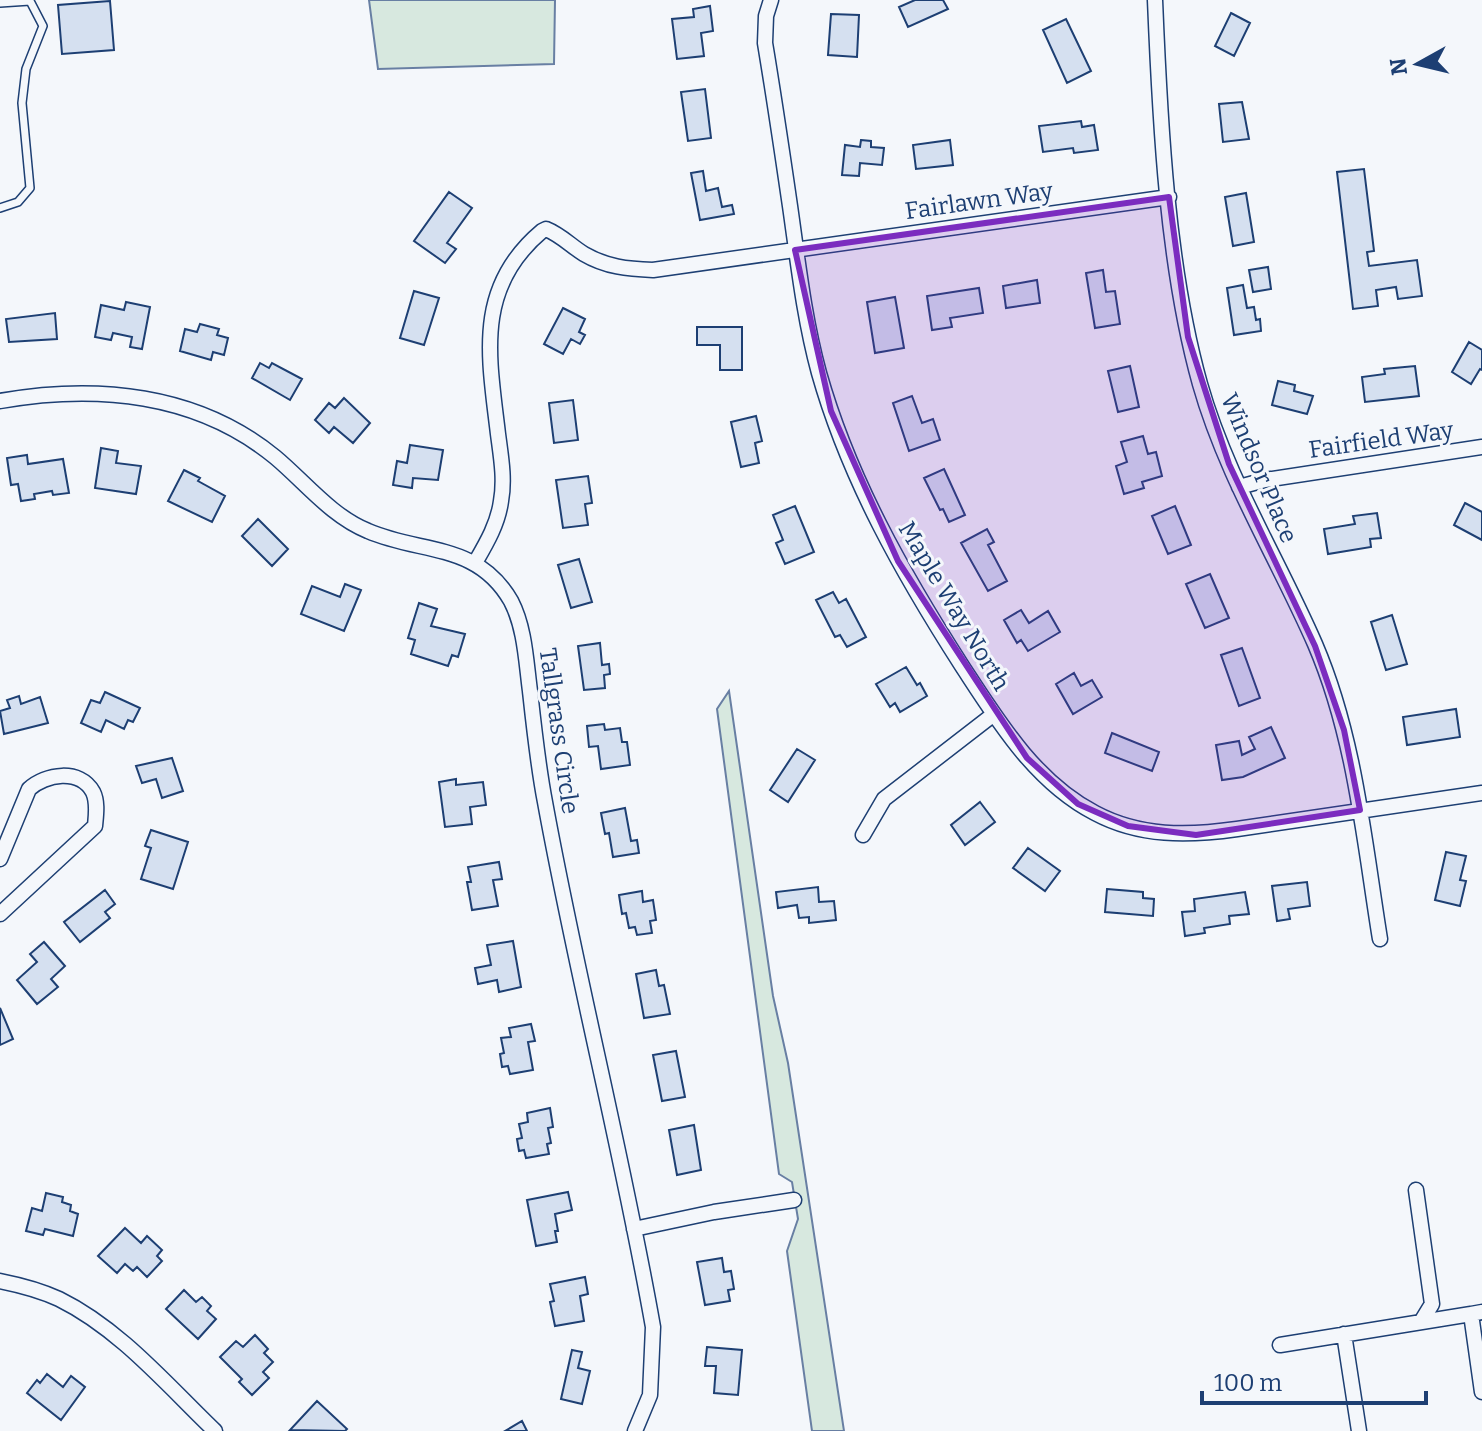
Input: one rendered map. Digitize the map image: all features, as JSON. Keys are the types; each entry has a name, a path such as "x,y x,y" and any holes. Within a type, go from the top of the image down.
{"street":[{"name":"Maple Way North","path":"771,0 766,16 765,43 803,299 819,373 849,461 873,515 939,631 1027,758 1060,792 1096,814 1128,826 1166,834 1196,835 1482,793"},
{"name":"Windsor Place","path":"1155,0 1169,197 1188,337 1218,437 1315,646 1344,730 1380,939"},
{"name":"Fairlawn Way","path":"475,563 495,524 503,481 489,357 492,307 506,273 532,239 546,229 600,262 618,268 653,270 1169,197"},
{"name":"Tallgrass Circle","path":"0,401 50,393 99,392 148,398 189,410 251,440 273,455 332,509 366,531 451,552 475,563 510,600 522,631 545,803 653,1327 650,1395 635,1431"},
{"name":"Fairfield Way","path":"1239,487 1265,480 1482,447"},
{"path":"863,835 884,799 994,714"},
{"path":"0,859 29,789 37,781 64,775 82,781 93,792 97,810 95,826 0,914"},
{"path":"1416,1190 1432,1304 1421,1322"},
{"path":"634,1229 714,1212 794,1200"},
{"path":"0,1281 45,1293 92,1318 215,1431"},
{"path":"1280,1345 1476,1313 1482,1392"},
{"path":"1344,1334 1359,1431"}],"lane":[{"path":"0,3 30,1 43,26 26,69 22,103 30,188 18,202 0,208"}],"highlighted area":[{"path":"1169,197 1188,337 1229,464 1315,646 1344,730 1360,810 1196,835 1128,826 1078,804 1027,758 898,561 831,411 795,250"}],"shaded area":[{"path":"369,0 555,0 554,64 378,69"},
{"path":"729,691 773,996 788,1063 844,1431 812,1431 787,1251 798,1219 792,1182 779,1174 717,709"}],"building":[{"path":"915,0 943,0 948,9 908,27 899,7"},
{"path":"110,1 114,50 62,54 58,5"},
{"path":"710,6 713,31 701,33 704,56 677,59 672,19 694,17 693,9"},
{"path":"1231,13 1250,23 1234,56 1215,46"},
{"path":"831,14 859,15 857,57 828,55"},
{"path":"1066,19 1091,71 1067,83 1043,30"},
{"path":"705,89 711,138 688,141 681,92"},
{"path":"1242,102 1249,139 1223,142 1219,104"},
{"path":"1081,121 1082,127 1094,125 1098,150 1074,153 1073,148 1043,152 1039,126"},
{"path":"861,140 871,141 871,147 884,148 882,165 860,163 859,176 842,175 845,145 860,147"},
{"path":"950,140 953,165 916,169 913,145"},
{"path":"1364,169 1374,251 1367,252 1369,266 1417,260 1422,296 1398,299 1396,287 1376,290 1378,306 1353,309 1337,172"},
{"path":"703,171 706,191 718,188 722,207 732,205 734,214 700,220 691,173"},
{"path":"449,192 472,208 447,243 456,249 445,263 414,241"},
{"path":"1246,193 1254,242 1233,246 1225,197"},
{"path":"1268,267 1271,289 1253,292 1249,270"},
{"path":"1103,270 1106,292 1115,291 1120,324 1095,328 1086,273"},
{"path":"1037,280 1040,303 1006,308 1003,286"},
{"path":"1243,285 1247,308 1254,307 1261,331 1234,335 1227,288"},
{"path":"979,288 983,313 950,318 952,327 932,330 927,296"},
{"path":"414,291 439,298 424,345 400,338"},
{"path":"895,297 904,348 875,353 867,302"},
{"path":"126,302 150,307 142,349 130,347 132,337 113,333 111,340 95,337 101,305 124,310"},
{"path":"563,308 585,319 579,332 585,335 580,344 571,339 563,354 544,344"},
{"path":"55,313 57,339 9,342 6,319"},
{"path":"200,324 219,329 217,335 228,338 224,355 213,352 211,360 180,351 185,329 197,332"},
{"path":"697,327 742,327 742,370 720,370 720,345 697,345"},
{"path":"1469,342 1482,350 1482,370 1471,384 1452,372"},
{"path":"260,363 269,368 272,363 302,379 290,400 252,378"},
{"path":"1130,366 1139,407 1118,412 1108,371"},
{"path":"1415,366 1419,396 1365,402 1362,377 1385,374 1384,369"},
{"path":"1278,381 1295,385 1294,391 1313,396 1307,414 1272,405"},
{"path":"912,396 922,423 933,419 940,440 909,451 893,403"},
{"path":"344,398 370,423 353,443 334,427 329,433 315,420 329,403 335,408"},
{"path":"573,400 578,440 554,443 549,403"},
{"path":"756,416 762,441 755,443 759,463 741,467 731,422"},
{"path":"1143,436 1148,454 1156,452 1162,476 1142,482 1144,488 1124,494 1116,466 1127,462 1121,442"},
{"path":"410,445 443,450 438,480 413,478 412,488 393,485 397,461 407,463"},
{"path":"101,448 118,451 116,463 141,466 136,494 95,488"},
{"path":"27,455 28,464 63,459 69,493 53,495 52,491 34,494 35,499 21,501 18,484 11,485 7,458"},
{"path":"944,469 965,515 949,522 924,478"},
{"path":"184,470 225,496 212,522 168,501"},
{"path":"588,476 592,503 585,504 588,525 563,528 556,480"},
{"path":"1465,503 1482,512 1482,540 1454,525"},
{"path":"795,506 814,552 785,564 776,543 783,540 773,515"},
{"path":"1175,506 1191,545 1168,554 1152,516"},
{"path":"1377,513 1381,538 1370,539 1371,547 1328,554 1324,529 1355,524 1353,516"},
{"path":"258,519 288,549 272,566 242,536"},
{"path":"987,529 994,542 988,545 1007,581 988,591 961,543"},
{"path":"579,559 592,602 571,608 558,565"},
{"path":"1210,574 1229,618 1205,628 1186,584"},
{"path":"345,584 361,590 344,631 301,614 312,586 340,597"},
{"path":"833,592 839,603 846,599 866,637 847,647 840,635 835,637 816,600"},
{"path":"419,603 437,609 431,626 465,634 458,657 452,655 448,666 411,654 415,640 408,638"},
{"path":"1021,610 1029,623 1048,611 1060,632 1028,651 1021,640 1017,643 1004,620"},
{"path":"1392,615 1407,664 1386,670 1371,622"},
{"path":"600,643 602,665 609,664 610,674 604,675 605,688 584,690 578,646"},
{"path":"1242,648 1260,698 1239,706 1221,655"},
{"path":"906,667 927,696 900,712 895,703 890,707 876,684"},
{"path":"1074,673 1081,686 1092,680 1102,697 1073,714 1056,684"},
{"path":"105,692 140,708 133,722 128,720 124,729 106,720 101,732 81,723 91,700 100,703"},
{"path":"19,696 21,704 40,697 48,723 4,734 0,711 10,708 7,700"},
{"path":"1456,709 1460,737 1407,745 1403,717"},
{"path":"604,724 605,730 620,728 622,742 627,742 630,765 601,769 598,746 589,747 587,726"},
{"path":"1271,727 1285,758 1243,777 1222,780 1216,745 1239,741 1242,755 1255,749 1249,737"},
{"path":"1112,733 1159,752 1152,771 1105,753"},
{"path":"797,749 815,760 788,802 770,790"},
{"path":"172,758 183,791 162,798 156,779 142,783 136,766"},
{"path":"456,779 456,785 483,782 486,805 470,807 472,824 445,827 439,782"},
{"path":"980,802 995,822 965,845 951,825"},
{"path":"625,808 631,841 637,840 639,853 613,857 609,833 605,834 601,813"},
{"path":"151,830 188,842 173,889 141,879 151,848 145,846"},
{"path":"1028,848 1060,871 1045,891 1013,868"},
{"path":"1446,852 1466,856 1460,880 1466,881 1460,906 1435,900"},
{"path":"499,862 502,879 493,880 498,906 472,910 468,867"},
{"path":"1307,882 1310,906 1288,909 1290,919 1277,921 1272,886"},
{"path":"818,887 819,902 834,901 836,920 809,923 809,917 799,918 797,905 778,908 776,892"},
{"path":"1107,889 1143,892 1143,898 1154,899 1153,916 1105,912"},
{"path":"105,890 115,904 105,912 110,918 80,942 64,922"},
{"path":"642,891 643,902 653,900 656,920 650,921 652,933 637,935 635,927 629,928 626,913 622,914 619,895"},
{"path":"1245,892 1249,914 1229,916 1230,924 1204,928 1205,933 1185,936 1182,912 1195,911 1194,899"},
{"path":"513,941 521,987 499,992 497,980 478,984 475,968 491,965 487,945"},
{"path":"44,942 65,966 51,979 58,987 37,1004 17,980 37,962 30,954"},
{"path":"656,970 659,986 664,985 670,1014 644,1018 636,974"},
{"path":"0,1008 13,1039 0,1045"},
{"path":"531,1024 535,1041 528,1042 533,1070 510,1074 508,1066 502,1067 500,1054 504,1053 501,1038 511,1037 509,1028"},
{"path":"676,1051 685,1097 662,1101 653,1055"},
{"path":"550,1108 553,1127 548,1128 551,1143 547,1144 549,1154 526,1158 524,1150 519,1151 517,1139 522,1138 519,1124 528,1122 527,1113"},
{"path":"694,1125 701,1170 677,1175 669,1130"},
{"path":"568,1192 572,1210 555,1214 557,1242 536,1246 527,1200"},
{"path":"46,1193 63,1197 62,1202 71,1205 70,1211 78,1214 73,1236 45,1229 43,1235 26,1231 32,1208 42,1211"},
{"path":"125,1228 141,1243 147,1236 162,1250 157,1256 162,1261 147,1277 137,1267 133,1271 125,1264 117,1273 98,1256"},
{"path":"722,1258 724,1272 731,1271 734,1289 728,1290 730,1301 705,1305 697,1262"},
{"path":"585,1277 588,1294 580,1296 584,1321 555,1326 550,1284"},
{"path":"184,1290 196,1302 202,1297 211,1306 207,1311 216,1319 198,1339 166,1309"},
{"path":"255,1335 268,1349 264,1353 273,1362 263,1372 269,1378 252,1395 239,1382 242,1379 220,1357 236,1341 243,1347"},
{"path":"707,1347 742,1350 738,1395 714,1393 716,1366 705,1366"},
{"path":"572,1350 582,1352 578,1368 590,1371 582,1404 561,1399"},
{"path":"47,1374 63,1387 71,1376 85,1387 61,1420 27,1393 37,1380 40,1383"},
{"path":"317,1401 347,1429 345,1431 290,1430"},
{"path":"522,1421 527,1431 505,1431"}]}
